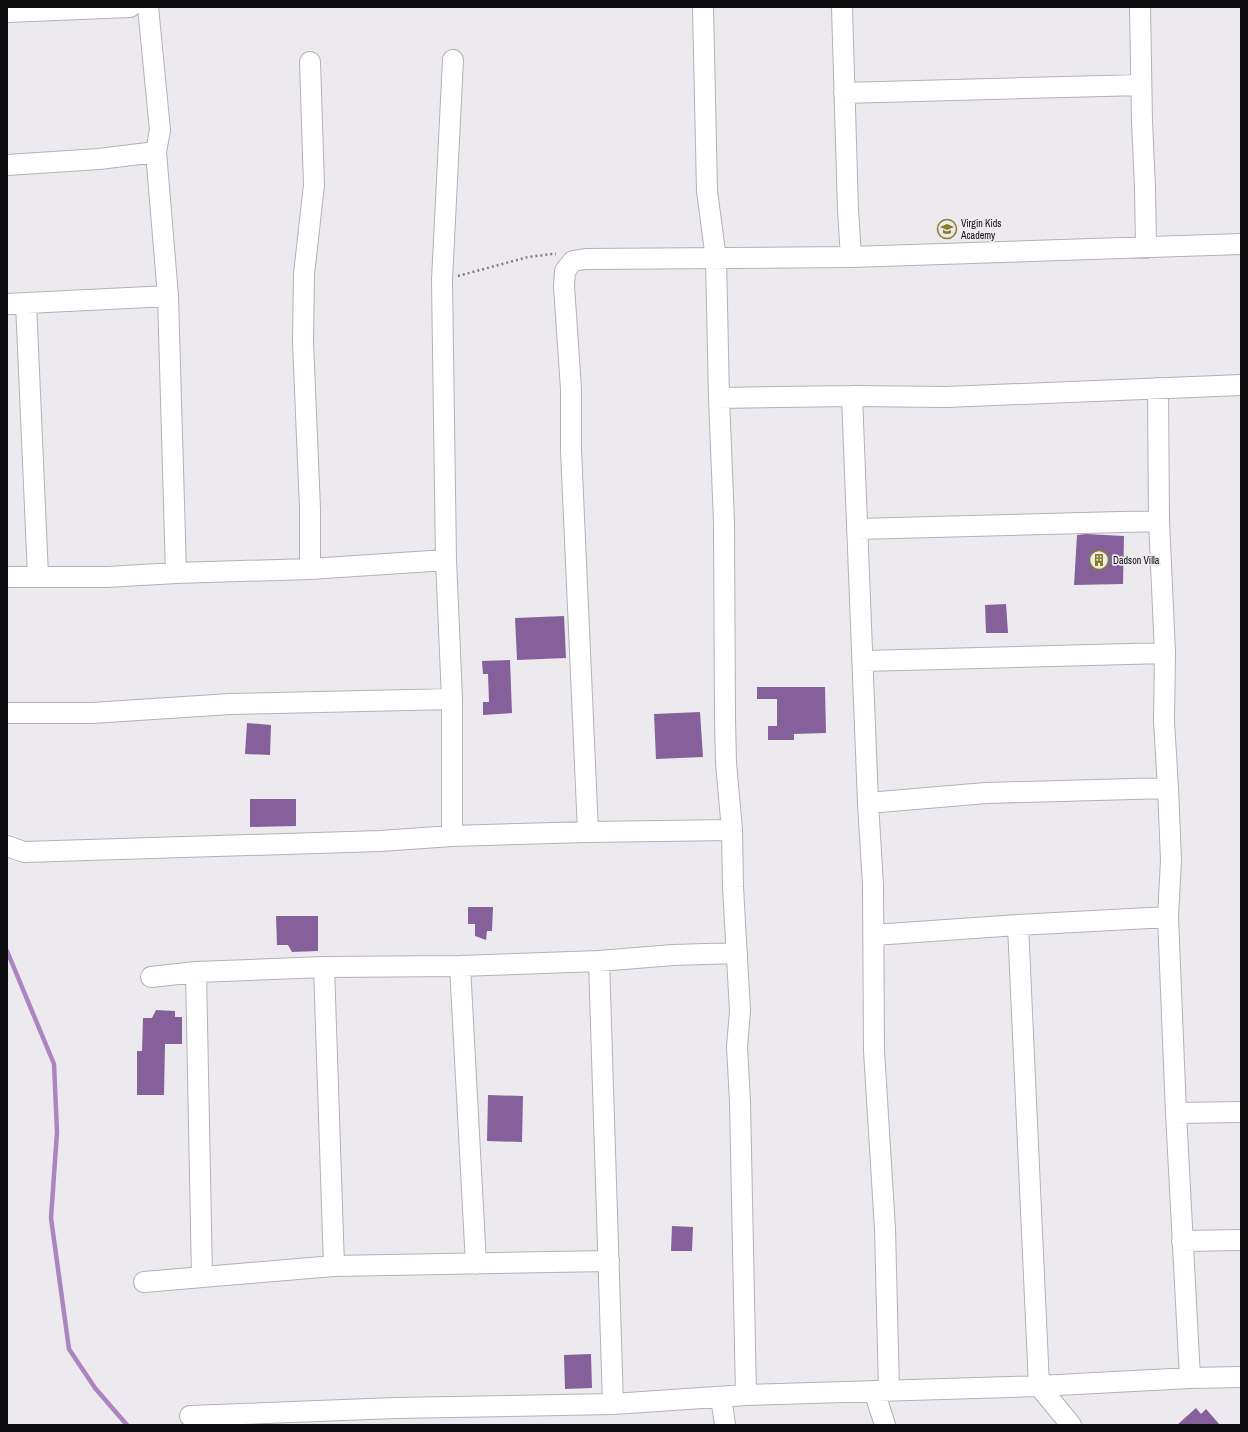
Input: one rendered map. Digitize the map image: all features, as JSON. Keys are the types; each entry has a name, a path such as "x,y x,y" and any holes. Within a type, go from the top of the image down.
{"street":[{"path":"7,12 130,7"},
{"path":"148,7 160,130 156,152 168,296 176,573"},
{"path":"703,7 707,191 716,259 719,398 724,522 725,727 732,830 733,887 740,1010 737,1047 740,1109 746,1395"},
{"path":"842,7 848,210 851,258"},
{"path":"1140,7 1146,248"},
{"path":"452,836 452,699 446,560 442,280 453,60"},
{"path":"310,62 314,185 304,274 303,342 310,509 310,569"},
{"path":"844,94 1142,85"},
{"path":"7,165 99,159 156,152"},
{"path":"588,832 571,450 571,389 564,286 565,271 573,261 585,259 851,258 1241,244"},
{"path":"38,576 16,303 168,296"},
{"path":"719,398 852,396 946,397 1241,385"},
{"path":"1158,388 1159,521 1165,653 1164,722 1170,860 1168,917 1182,1241 1190,1378"},
{"path":"852,396 868,803 873,885 874,1051 885,1229 881,1391 885,1425"},
{"path":"857,529 1159,521"},
{"path":"7,577 38,576 107,578 176,573 310,569 446,560"},
{"path":"863,661 1165,653"},
{"path":"7,713 92,713 230,704 452,699"},
{"path":"868,803 986,793 1168,788"},
{"path":"7,846 24,852 380,841 452,836 732,830"},
{"path":"874,935 1168,917"},
{"path":"1018,925 1039,1386 1071,1425"},
{"path":"151,977 196,972 324,967 460,966 737,953"},
{"path":"599,960 613,1404"},
{"path":"460,966 476,1264"},
{"path":"324,967 334,1266"},
{"path":"196,972 202,1277"},
{"path":"1176,1113 1241,1112"},
{"path":"1182,1241 1241,1240"},
{"path":"144,1282 334,1266 609,1261"},
{"path":"190,1416 395,1408 613,1404 746,1395 1039,1386 1190,1378 1241,1377"},
{"path":"722,1397 725,1425"}],"path":[{"path":"442,280 538,255 552,254 565,256 573,261"}],"building":[{"name":"Dadson Villa","path":"1077,535 1124,536 1123,584 1074,585"},
{"path":"1006,604 1008,633 986,633 985,605"},
{"path":"564,616 566,658 517,660 515,618"},
{"path":"510,660 512,713 483,715 483,702 489,702 488,674 483,674 482,661"},
{"path":"757,687 825,687 826,733 794,734 794,740 768,740 768,726 777,726 777,699 757,699"},
{"path":"700,712 703,757 656,759 654,714"},
{"path":"247,723 271,725 270,755 245,754"},
{"path":"250,799 296,799 296,826 250,827"},
{"path":"468,907 493,907 492,931 487,931 486,940 475,936 475,924 468,924"},
{"path":"276,916 318,916 318,951 292,952 288,945 277,945"},
{"path":"156,1010 175,1011 175,1017 182,1017 182,1044 165,1044 164,1095 137,1095 137,1051 142,1051 143,1018 152,1018"},
{"path":"488,1095 523,1096 522,1142 487,1141"},
{"path":"672,1226 693,1227 692,1251 671,1251"},
{"path":"591,1354 592,1388 565,1389 564,1355"},
{"path":"1196,1408 1201,1414 1206,1409 1220,1425 1177,1425"}],"waterway":[{"path":"7,951 54,1064 57,1132 51,1218 69,1349 95,1388 127,1425"}],"place":[{"name":"Virgin Kids Academy","path":"947,229"},
{"name":"Dadson Villa","path":"1099,560"}]}
